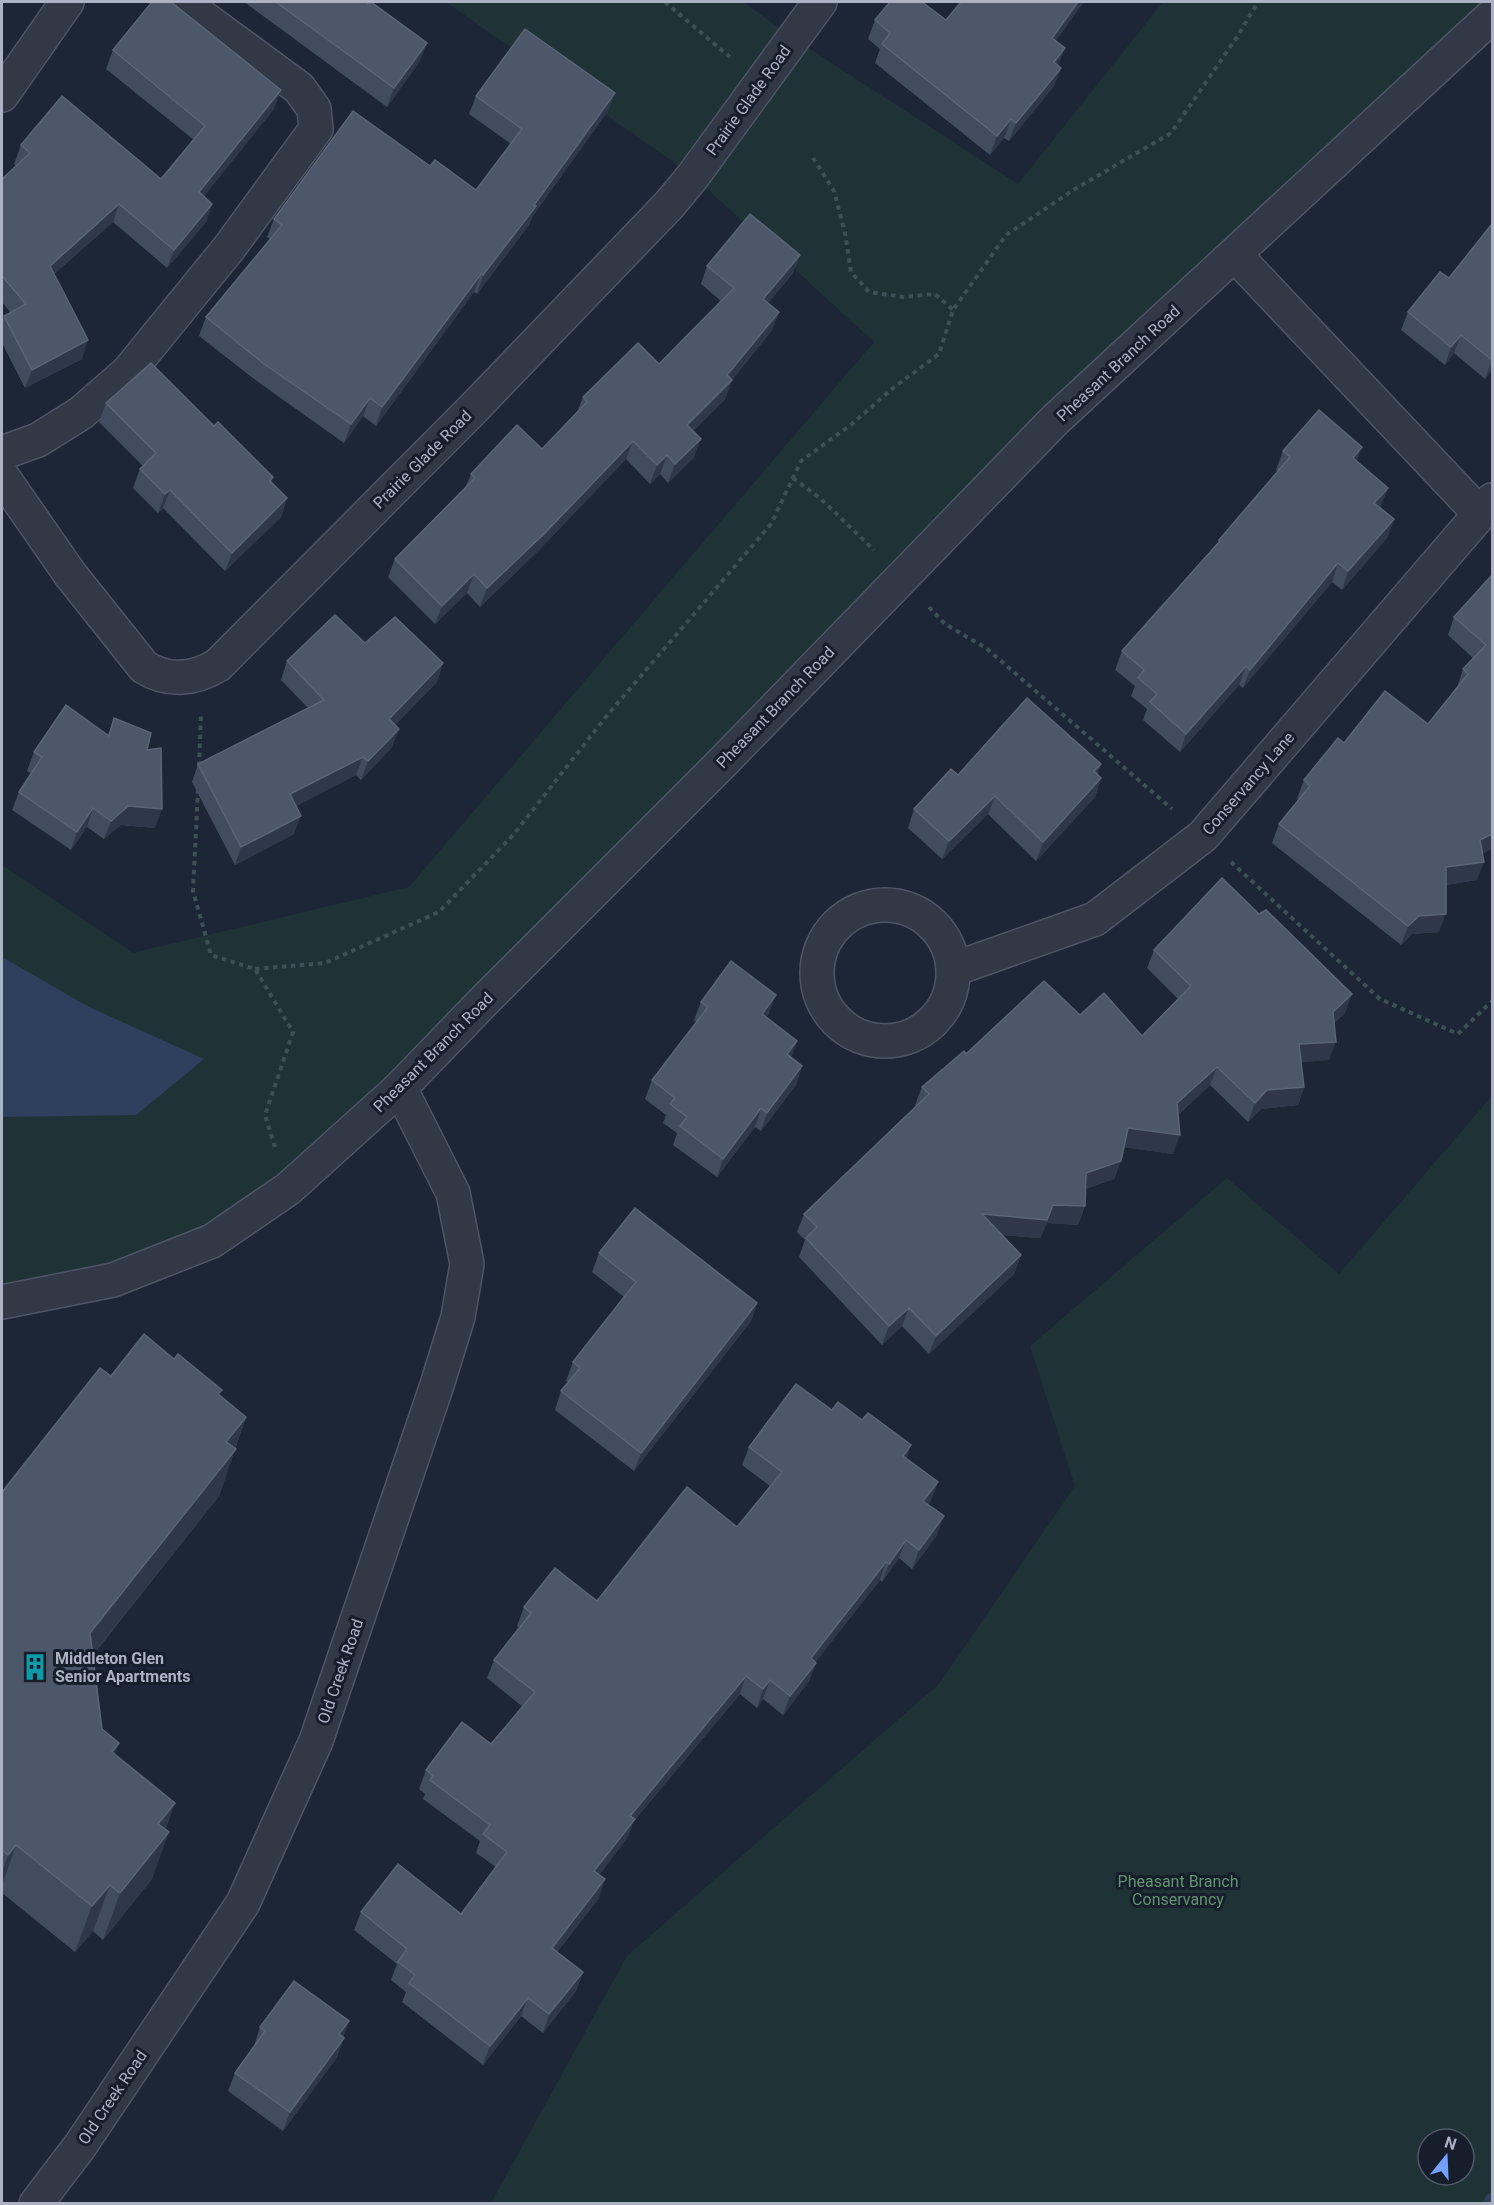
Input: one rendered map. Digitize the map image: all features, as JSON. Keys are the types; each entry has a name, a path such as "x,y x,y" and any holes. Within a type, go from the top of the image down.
{"street":[{"path":"2,95 67,2"},
{"path":"2,453 38,440 81,413 128,372 228,248 316,129 314,109 299,88 182,2"},
{"name":"Prairie Glade Road","path":"203,674 218,665 472,410 670,204 820,2"},
{"name":"Pheasant Branch Road","path":"2,1302 113,1280 212,1241 288,1190 400,1088 1055,420 1492,16"},
{"name":"Conservancy Lane","path":"954,969 1095,919 1203,836 1486,507 1235,255"},
{"path":"2,476 70,574 144,667 155,674 190,678 203,674"},
{"path":"881,905 903,907 922,916 938,930 949,948 954,969 951,991 943,1010 929,1026 910,1037 889,1042 868,1039 848,1030 832,1017 821,998 816,977 819,956 827,936 842,920 860,909 881,905"},
{"name":"Old Creek Road","path":"36,2204 80,2146 243,1903 316,1741 437,1385 458,1317 467,1264 453,1192 400,1088"}],"path":[{"path":"665,2 716,44 759,84"},
{"path":"198,788 193,891 211,955 255,969 325,963 440,912 514,834 605,718 771,524 801,461 852,424 893,388 939,354 953,310 1006,235 1075,189 1172,133 1237,38 1258,2"},
{"path":"813,158 834,191 845,233 851,272 869,292 904,297 934,294 953,310"},
{"path":"793,478 821,499 901,577"},
{"path":"198,777 203,674"},
{"path":"255,969 293,1032 266,1115 288,1190"}],"green space":[{"path":"446,2 743,2 793,38 1018,184 1163,2 1492,2 483,1002 212,1241 2,1302 2,865 133,953 409,887 874,342 693,176"},
{"name":"Pheasant Branch Conservancy","path":"1492,1096 1492,2203 491,2203 627,1956 939,1684 1075,1486 1030,1346 1227,1178 1339,1274"}],"water":[{"path":"2,957 89,1007 204,1059 136,1115 2,1117"}],"building":[{"path":"152,2 171,2 281,90 199,192 212,204 174,250 119,204 50,266 88,340 32,370 4,316 26,304 2,276 2,179 30,153 21,145 62,96 161,179 205,126 113,50"},
{"path":"276,2 365,2 368,4 371,2 427,43 394,88"},
{"path":"890,2 922,2 946,20 961,2 1078,2 1052,38 1065,48 1054,62 1061,68 1016,123 1011,119 997,136 882,44 890,33 875,20"},
{"path":"525,29 615,93 534,205 536,206 483,275 481,274 382,407 370,398 351,424 264,364 206,317 282,225 274,219 353,111 430,166 435,160 476,190 522,129 476,96"},
{"path":"750,214 800,255 763,299 779,312 727,375 732,380 687,425 701,439 675,464 667,455 657,465 633,441 545,533 487,588 474,574 442,606 395,559 475,478 471,474 517,425 542,449 587,402 583,397 638,343 659,364 734,288 707,266"},
{"path":"1492,224 1492,360 1461,335 1451,347 1408,312 1440,272 1449,278"},
{"path":"151,363 214,426 218,422 273,477 270,481 287,498 232,553 170,490 165,494 140,469 156,453 106,403"},
{"path":"1319,410 1362,447 1353,458 1388,488 1374,503 1394,519 1348,571 1338,563 1250,670 1246,666 1186,734 1150,702 1157,694 1138,678 1144,670 1122,651 1220,541 1290,457 1283,451"},
{"path":"1492,575 1492,834 1480,840 1484,862 1446,867 1446,914 1419,916 1408,926 1279,824 1310,786 1304,780 1338,738 1344,743 1385,691 1428,724 1468,674 1463,669 1486,645 1454,617"},
{"path":"335,615 365,643 395,617 443,663 389,719 399,729 368,761 363,757 290,794 301,816 241,847 198,764 324,700 287,661"},
{"path":"1027,698 1101,764 1094,771 1101,778 1043,842 995,796 949,841 914,809 951,769 958,775"},
{"path":"66,705 109,736 114,718 151,733 147,750 161,748 162,809 128,806 111,821 93,808 77,832 19,792 42,757 34,752"},
{"path":"1222,878 1259,914 1266,910 1352,994 1333,1012 1336,1042 1299,1044 1304,1087 1267,1090 1255,1103 1217,1067 1177,1103 1180,1135 1128,1128 1121,1161 1086,1173 1085,1206 1053,1205 1047,1220 982,1214 1021,1255 936,1336 909,1308 889,1326 806,1238 817,1227 804,1214 929,1094 922,1087 964,1051 966,1054 1044,981 1080,1015 1104,993 1142,1036 1191,986 1154,950"},
{"path":"731,961 776,995 762,1014 797,1041 787,1054 802,1066 767,1113 761,1108 723,1159 680,1126 687,1117 670,1104 675,1098 652,1080 708,1007 701,1002"},
{"path":"635,1208 757,1303 641,1453 561,1391 580,1368 573,1362 636,1282 599,1253"},
{"name":"Middleton Glen Senior Apartments","path":"144,1334 174,1359 178,1354 222,1390 218,1394 246,1417 226,1442 236,1449 90,1633 102,1729 119,1743 112,1752 175,1803 158,1824 169,1832 120,1893 110,1885 92,1906 16,1845 8,1855 2,1850 2,1492 100,1368 111,1376"},
{"path":"796,1384 832,1410 838,1402 862,1420 868,1413 911,1445 903,1456 938,1482 923,1501 944,1516 919,1550 906,1540 889,1564 886,1562 811,1658 816,1663 790,1696 770,1680 763,1689 746,1676 630,1816 635,1819 594,1871 605,1879 552,1948 583,1972 549,2014 528,1998 490,2046 409,1983 415,1975 398,1962 407,1949 361,1912 398,1864 461,1914 507,1852 483,1834 490,1825 430,1780 433,1776 426,1770 462,1722 491,1744 535,1692 494,1660 531,1613 524,1607 555,1568 597,1601 687,1487 737,1527 782,1472 749,1447"},
{"path":"294,1981 349,2021 339,2034 344,2038 290,2112 235,2073 265,2031 260,2027"}],"waterway":[{"path":"1490,2204 1492,2200"}],"place":[{"name":"Middleton Glen Senior Apartments","path":"35,1667"}]}
